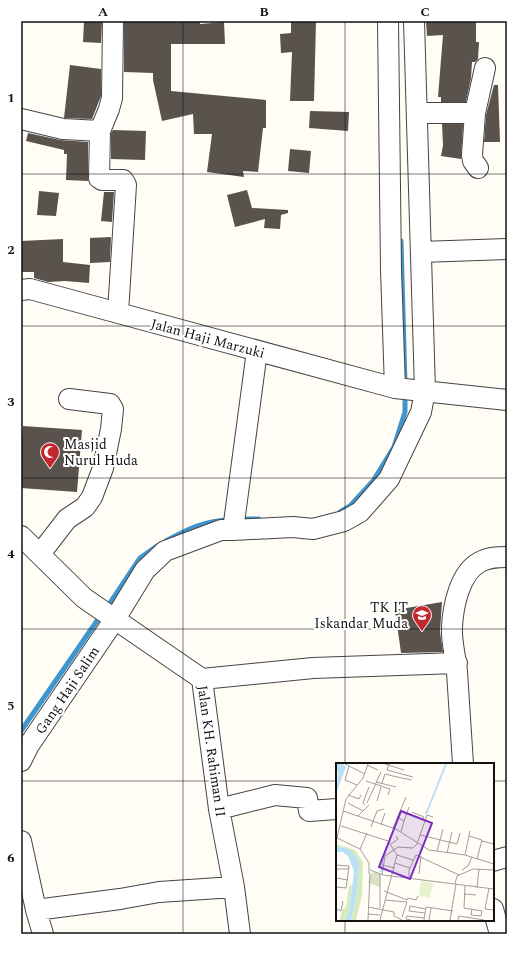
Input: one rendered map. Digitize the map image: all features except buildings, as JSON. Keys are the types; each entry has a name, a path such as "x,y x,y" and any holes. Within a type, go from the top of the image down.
{"street":[{"path":"114,21 112,98 100,131 100,178 102,180 123,180 126,185 118,313"},
{"path":"388,21 391,270 395,388"},
{"name":"Gang Haji Salim","path":"21,761 31,742 146,570 165,551 221,530 293,527 313,529 344,521 360,512 389,479 421,412 425,391 414,21"},
{"path":"478,168 473,161 472,155 475,113 484,68"},
{"path":"417,113 475,113"},
{"path":"21,119 63,129 100,131"},
{"path":"421,252 507,249"},
{"name":"Jalan Haji Marzuki","path":"21,290 30,289 395,388 507,400"},
{"path":"233,530 256,351"},
{"path":"40,554 67,519 85,507 92,497 103,468 111,429 113,409 110,404 69,399"},
{"name":"Jalan KH. Rahiman II","path":"21,536 84,598 202,679 219,809 234,887 240,934"},
{"path":"462,763 456,663 452,628 457,597 461,583 468,572 479,562 494,557 507,557"},
{"path":"202,679 314,668 456,663"},
{"path":"219,809 275,795 307,798 309,811 336,808"},
{"path":"21,841 36,910 43,934"},
{"path":"494,861 507,857"},
{"path":"36,910 120,899 159,892 234,887"},
{"path":"494,913 500,934"}],"waterway":[{"path":"401,241 405,384"},
{"path":"340,512 350,506 373,481 394,447 405,412 405,392"},
{"path":"239,519 259,519"},
{"path":"166,541 204,524 221,520 229,520"},
{"path":"106,609 140,558 157,546"},
{"path":"21,731 101,615"}],"place":[{"name":"Masjid Nurul Huda","path":"50,469"},
{"name":"TK IT Iskandar Muda","path":"422,632"}]}
